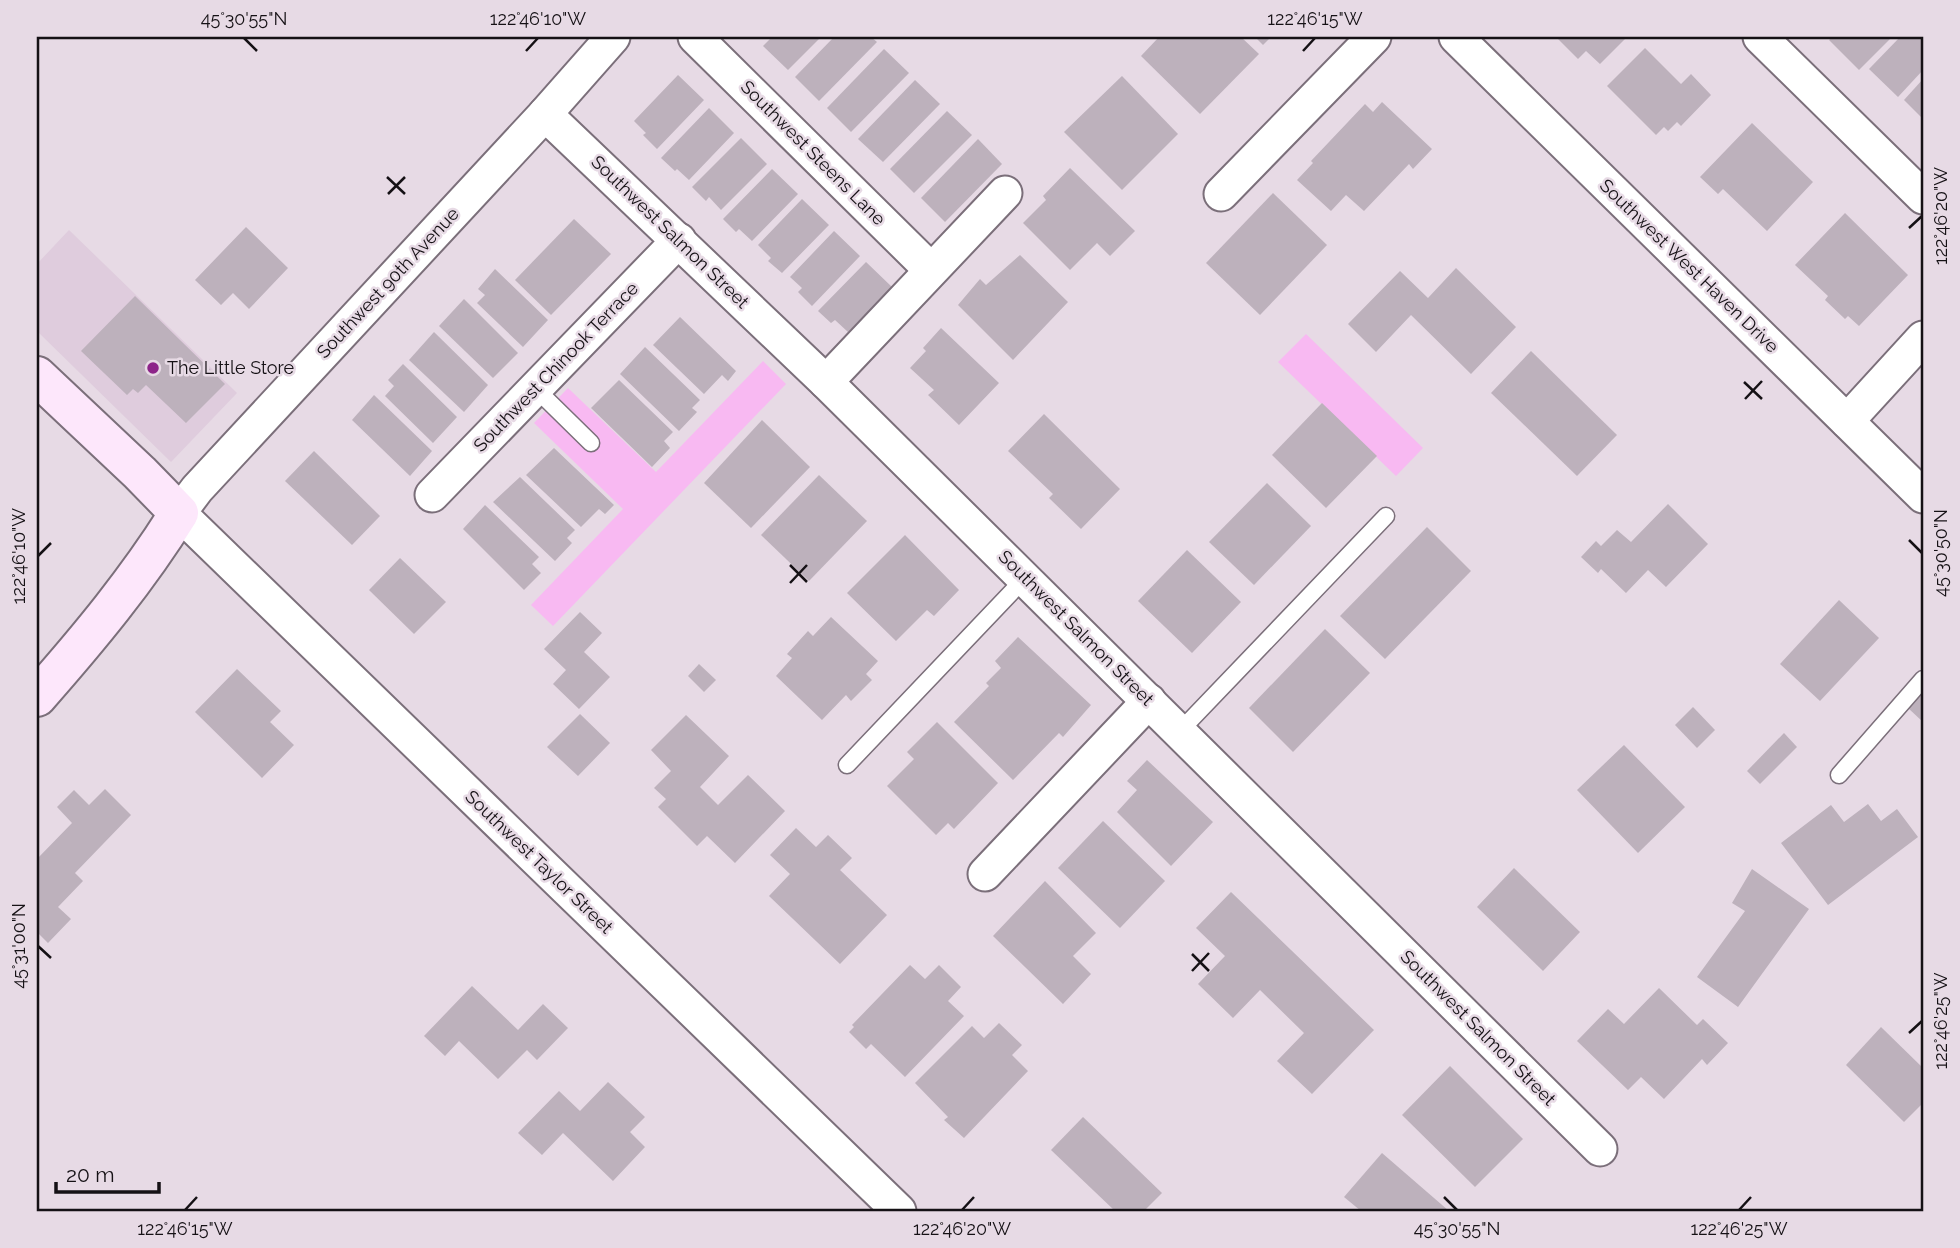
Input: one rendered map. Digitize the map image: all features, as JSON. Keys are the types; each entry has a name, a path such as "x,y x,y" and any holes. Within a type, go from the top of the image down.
{"street":[{"name":"Southwest 90th Avenue","path":"37,696 92,634 155,551 197,489 545,114 613,37"},
{"name":"Southwest Steens Lane","path":"695,37 931,270"},
{"path":"1221,194 1374,37"},
{"name":"Southwest West Haven Drive","path":"1456,37 1923,496"},
{"path":"1760,37 1923,197"},
{"name":"Southwest Salmon Street","path":"545,114 826,382 1600,1149"},
{"path":"826,382 1005,193"},
{"name":"Southwest Chinook Terrace","path":"432,495 679,240"},
{"path":"1847,421 1923,338"},
{"path":"37,376 179,513"},
{"name":"Southwest Taylor Street","path":"179,513 899,1211"},
{"path":"985,874 1149,701"}],"lane":[{"path":"535,388 591,443"},
{"path":"1180,731 1386,516"},
{"path":"847,765 1025,578"},
{"path":"1839,775 1923,679"}],"shaded area":[{"path":"69,230 237,393 171,462 37,331 37,264"},
{"path":"1306,334 1423,448 1396,476 1278,362"},
{"path":"763,361 786,384 553,626 531,605 623,509 534,423 568,388 656,472"}],"building":[{"path":"772,37 821,37 788,70 763,46"},
{"path":"834,37 871,37 877,42 819,101 795,77"},
{"path":"1159,37 1241,37 1259,54 1200,114 1141,56"},
{"path":"1255,37 1271,37 1263,45"},
{"path":"1556,37 1627,37 1600,64 1586,51 1578,59"},
{"path":"1833,37 1892,37 1859,70 1829,40"},
{"path":"1900,37 1923,37 1923,70 1898,97 1869,69"},
{"path":"1645,48 1681,84 1691,74 1711,95 1681,126 1677,122 1668,131 1664,127 1656,135 1607,86"},
{"path":"884,49 909,73 851,132 827,108"},
{"path":"678,75 704,100 657,149 634,121"},
{"path":"1122,76 1178,134 1122,190 1064,132"},
{"path":"1923,79 1923,119 1904,100"},
{"path":"915,80 940,104 883,162 858,139"},
{"path":"1382,102 1432,149 1413,169 1409,164 1364,211 1346,195 1331,211 1297,180 1313,163 1311,161 1365,104 1373,112"},
{"path":"709,108 734,133 689,180 661,158"},
{"path":"947,111 972,135 914,193 890,169"},
{"path":"1752,123 1813,182 1767,231 1723,189 1718,194 1700,177"},
{"path":"741,138 767,164 721,210 709,197 706,201 692,187"},
{"path":"978,139 1002,164 945,222 921,198"},
{"path":"1070,168 1135,231 1110,256 1097,243 1070,270 1023,223 1046,200 1043,196"},
{"path":"772,169 798,194 752,241 739,229 736,232 723,219"},
{"path":"1273,193 1327,245 1260,315 1206,263"},
{"path":"802,199 829,225 782,273 768,261 771,258 758,245"},
{"path":"1845,213 1908,275 1859,326 1848,316 1845,319 1825,300 1828,296 1795,265"},
{"path":"574,219 611,254 551,315 515,280"},
{"path":"246,227 288,268 249,309 233,293 221,305 195,280"},
{"path":"834,231 860,256 812,306 798,292 802,288 790,277"},
{"path":"1020,255 1068,302 1013,360 958,305 980,279 986,285"},
{"path":"866,262 892,287 848,332 835,320 831,323 818,311"},
{"path":"1456,268 1516,327 1471,374 1411,315 1376,352 1348,324 1400,271 1428,298"},
{"path":"495,269 548,320 523,347 477,303 485,295 478,289"},
{"name":"The Little Store","path":"135,296 225,384 186,423 146,385 138,393 133,389 127,395 81,351"},
{"path":"464,299 518,353 493,378 439,326"},
{"path":"680,317 736,371 728,381 722,375 704,394 653,345"},
{"path":"941,328 999,383 959,425 928,395 934,390 910,368 926,351 923,348"},
{"path":"434,332 488,385 464,412 409,360"},
{"path":"645,347 700,400 692,408 697,412 679,431 620,374"},
{"path":"1531,351 1617,435 1577,476 1491,393"},
{"path":"403,364 457,417 433,443 385,396 394,386 388,380"},
{"path":"619,380 673,432 664,441 670,448 652,467 591,408"},
{"path":"374,395 432,451 410,476 352,420"},
{"path":"1322,403 1377,456 1326,508 1272,455"},
{"path":"1044,414 1120,489 1081,529 1049,498 1053,494 1008,451"},
{"path":"762,420 810,467 751,528 704,483"},
{"path":"554,448 614,505 605,514 599,509 581,527 526,475"},
{"path":"314,451 380,516 352,545 285,481"},
{"path":"819,475 867,521 809,581 761,535"},
{"path":"520,477 575,530 567,538 572,543 555,561 493,502"},
{"path":"1267,483 1311,526 1254,585 1209,542"},
{"path":"1668,504 1708,544 1666,587 1648,570 1626,593 1601,569 1598,573 1581,557 1596,541 1601,546 1617,530 1631,542"},
{"path":"485,505 539,557 532,564 541,573 524,590 463,529"},
{"path":"1427,527 1471,571 1385,659 1340,616"},
{"path":"905,535 959,590 934,616 927,610 896,641 847,593"},
{"path":"1187,550 1241,602 1192,653 1138,601"},
{"path":"400,558 446,602 414,634 369,590"},
{"path":"1839,600 1879,638 1820,701 1780,664"},
{"path":"580,612 602,633 584,652 610,677 579,709 553,684 566,670 544,649"},
{"path":"831,617 878,661 866,674 872,680 851,701 846,695 822,720 776,676 792,658 787,654 808,631 813,636"},
{"path":"1325,629 1370,673 1293,752 1249,708"},
{"path":"1018,637 1091,705 1063,737 1059,733 1013,780 954,722 989,686 986,683 1001,668 995,661"},
{"path":"699,664 716,680 704,692 688,676"},
{"path":"237,669 281,711 270,722 294,745 262,778 195,712"},
{"path":"1923,693 1923,722 1908,708"},
{"path":"1693,707 1715,730 1697,748 1675,725"},
{"path":"580,714 610,743 578,776 547,747"},
{"path":"686,715 729,756 700,787 718,805 748,775 785,811 735,863 707,836 697,846 658,807 666,799 654,788 671,771 651,750"},
{"path":"937,722 998,783 954,829 948,823 936,835 887,786 914,759 907,752"},
{"path":"1784,733 1797,747 1760,784 1747,771"},
{"path":"1624,745 1685,807 1638,853 1577,790"},
{"path":"1147,760 1213,822 1171,866 1117,812 1137,790 1127,781"},
{"path":"105,789 131,815 75,873 83,881 58,907 71,919 48,943 37,932 37,859 72,823 57,807 74,790 89,805"},
{"path":"1868,804 1881,821 1897,809 1918,837 1828,905 1781,843 1831,805 1844,822"},
{"path":"1103,821 1165,881 1120,928 1058,868"},
{"path":"796,828 816,847 828,835 852,858 840,870 887,915 840,964 769,896 790,874 770,855"},
{"path":"1514,868 1580,932 1543,971 1477,907"},
{"path":"1752,869 1809,909 1738,1007 1697,977 1745,911 1732,903"},
{"path":"1045,881 1096,933 1073,956 1091,974 1063,1004 993,936"},
{"path":"1231,892 1374,1030 1312,1094 1277,1061 1304,1033 1260,990 1233,1018 1198,984 1225,956 1196,928"},
{"path":"910,965 925,979 939,965 961,987 948,1001 964,1016 905,1077 871,1044 866,1049 849,1032 854,1027 852,1025"},
{"path":"472,986 518,1030 543,1004 568,1028 537,1060 527,1050 498,1079 459,1041 445,1056 424,1036"},
{"path":"1659,988 1697,1025 1703,1019 1728,1043 1707,1065 1702,1059 1664,1099 1641,1077 1628,1090 1577,1041 1608,1009 1624,1024"},
{"path":"999,1023 1022,1045 1012,1055 1028,1071 964,1138 944,1120 948,1117 915,1083 972,1026 984,1038"},
{"path":"1881,1027 1923,1068 1923,1103 1904,1122 1846,1065"},
{"path":"1450,1066 1523,1139 1475,1187 1402,1115"},
{"path":"608,1082 645,1117 630,1132 645,1147 613,1181 563,1133 542,1155 518,1133 559,1091 580,1111"},
{"path":"1083,1117 1162,1193 1144,1211 1115,1211 1051,1150"},
{"path":"1382,1153 1449,1211 1361,1211 1344,1197"}],"place":[{"name":"The Little Store","path":"153,368"}]}
